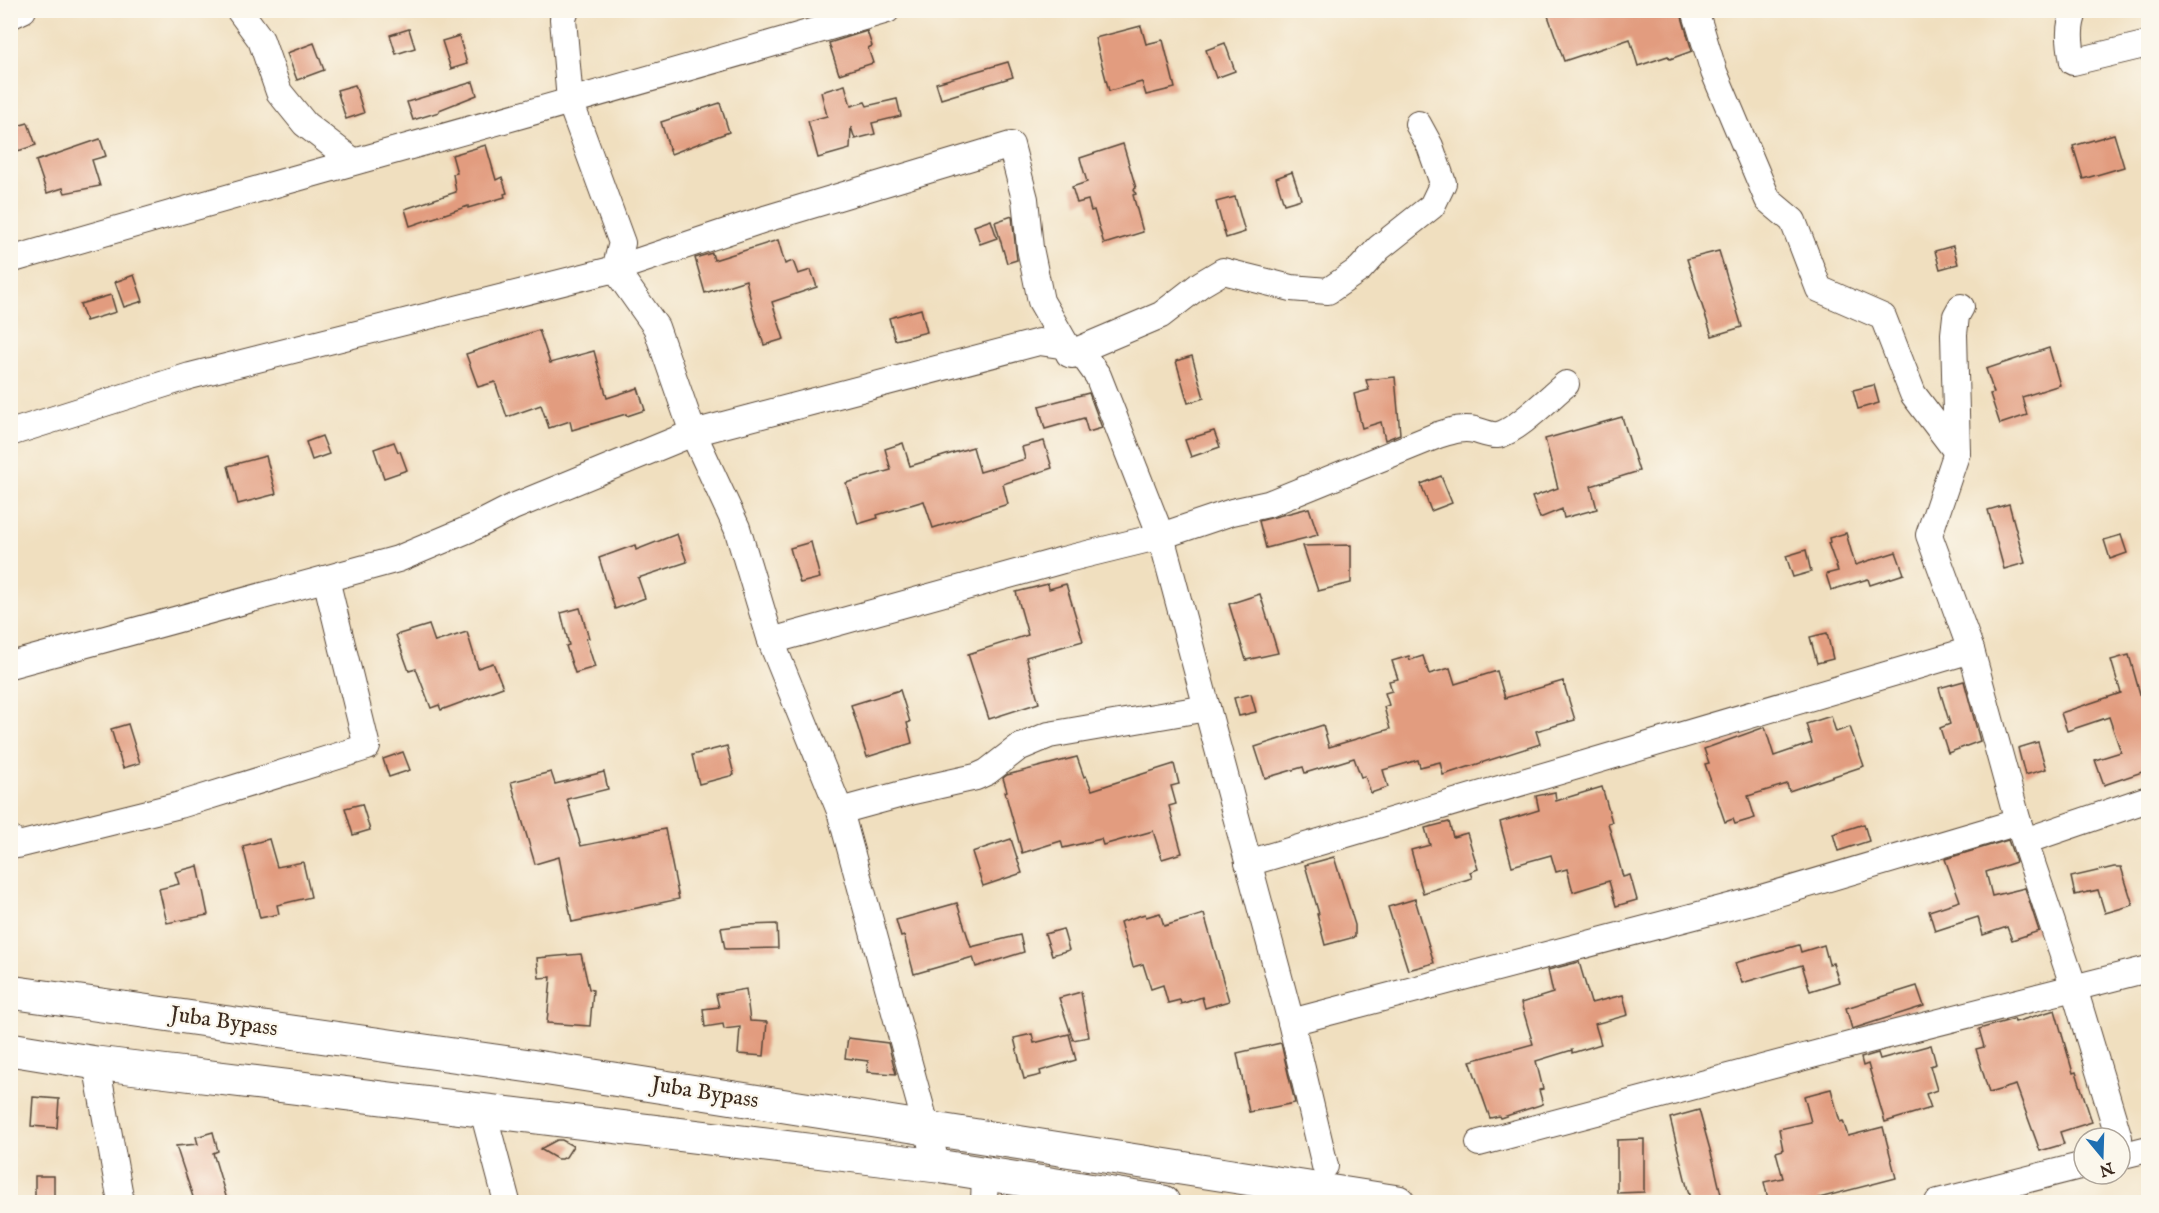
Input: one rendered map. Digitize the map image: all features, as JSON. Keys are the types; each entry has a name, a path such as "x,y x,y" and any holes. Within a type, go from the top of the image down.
{"main road":[{"name":"Juba Bypass","path":"10,992 530,1066 1398,1203"},
{"name":"Juba Bypass","path":"10,1049 96,1063 937,1166 984,1189 1163,1203"}],"street":[{"path":"10,16 23,10"},
{"path":"239,10 261,40 279,92 305,124 353,161"},
{"path":"566,10 563,20 570,101 622,243 615,269"},
{"path":"10,261 353,161 689,69 887,10"},
{"path":"1695,10 1714,72 1768,200 1793,221 1819,289 1883,317 1913,394 1957,452"},
{"path":"2075,10 2069,37 2073,62 2148,44"},
{"path":"1069,354 1161,315 1201,284 1223,271 1291,288 1328,291 1360,269 1379,248 1432,206 1443,183 1430,146 1418,124"},
{"path":"10,433 190,376 615,269 765,219 1011,145 1025,199 1030,248 1041,301 1069,354 1098,375"},
{"path":"615,269 656,327 693,433 737,528 771,641 840,812 937,1166"},
{"path":"1961,307 1956,316 1954,334 1957,452 1929,535 1971,650 2021,832 2074,988 2115,1126"},
{"path":"10,665 398,559 474,527 513,507 693,433 1039,342 1060,345 1083,355 1098,375 1161,536 1291,1022 1325,1166"},
{"path":"771,641 1063,560 1161,536 1232,512 1268,504 1438,435 1459,429 1474,430 1496,436 1507,432 1566,384"},
{"path":"10,838 18,845 180,805 367,747 326,579"},
{"path":"1248,863 1971,650"},
{"path":"840,812 913,791 976,777 987,772 1018,748 1049,735 1207,708"},
{"path":"1291,1022 2148,799"},
{"path":"1479,1143 2148,969"},
{"path":"96,1063 122,1203"},
{"path":"483,1111 507,1203"},
{"path":"2132,1148 2148,1149"},
{"path":"1938,1203 2072,1169"}],"building":[{"path":"1546,10 1680,10 1692,51 1670,59 1668,56 1638,66 1630,39 1564,61"},
{"path":"1141,26 1146,44 1163,40 1175,88 1146,95 1142,82 1109,91 1095,38"},
{"path":"409,29 415,48 396,54 390,35"},
{"path":"867,31 872,46 868,48 873,63 839,74 829,43"},
{"path":"459,36 467,64 451,69 442,41"},
{"path":"314,43 324,70 297,80 287,53"},
{"path":"1225,43 1235,71 1216,78 1206,50"},
{"path":"1008,62 1013,77 941,99 936,83"},
{"path":"473,82 477,95 439,110 439,112 413,120 407,102"},
{"path":"355,85 364,113 346,119 337,90"},
{"path":"845,85 851,106 865,102 867,106 897,99 901,116 872,123 875,134 855,139 851,127 850,149 818,158 808,121 827,116 821,92"},
{"path":"720,103 729,132 671,154 661,122"},
{"path":"28,123 36,145 18,151 17,146 10,148 10,128"},
{"path":"2114,134 2124,167 2083,179 2073,146"},
{"path":"100,139 106,156 92,160 100,186 65,193 63,188 47,193 36,161"},
{"path":"1123,144 1136,188 1134,189 1136,194 1133,195 1143,232 1104,244 1094,210 1091,211 1088,200 1077,203 1072,187 1087,182 1080,158"},
{"path":"486,145 496,180 502,177 507,193 504,194 505,197 468,208 468,206 410,226 405,209 456,192 453,174 457,173 452,155"},
{"path":"1292,172 1301,199 1284,204 1276,178"},
{"path":"1235,197 1245,232 1226,238 1216,202"},
{"path":"1012,216 1017,260 1007,263 995,222"},
{"path":"991,220 997,238 980,244 974,226"},
{"path":"778,240 785,264 793,261 798,274 811,270 817,287 772,302 784,339 764,345 746,280 705,293 695,258 712,253 714,260"},
{"path":"1953,246 1958,264 1940,269 1935,251"},
{"path":"1719,251 1742,327 1712,336 1687,259"},
{"path":"134,275 143,301 124,307 115,282"},
{"path":"111,295 116,312 86,321 80,304"},
{"path":"921,309 927,332 895,340 889,318"},
{"path":"539,330 550,363 594,351 607,398 638,388 645,410 572,430 570,421 549,428 541,405 507,417 495,382 478,387 466,354"},
{"path":"2049,348 2060,385 2022,397 2027,415 2000,424 1990,394 1994,393 1986,369"},
{"path":"1192,356 1204,398 1188,403 1176,361"},
{"path":"1395,377 1400,434 1385,440 1381,422 1362,428 1354,394 1369,390 1366,380"},
{"path":"1874,385 1879,403 1858,409 1853,390"},
{"path":"1089,393 1102,428 1088,432 1084,418 1045,429 1039,406"},
{"path":"1622,417 1639,471 1591,486 1597,509 1564,518 1562,509 1540,518 1532,497 1558,488 1545,439"},
{"path":"1214,431 1220,447 1191,457 1185,440"},
{"path":"322,436 329,454 312,460 306,442"},
{"path":"1044,441 1052,468 1003,484 1008,504 933,528 924,501 877,515 878,518 858,524 846,483 891,470 885,449 903,443 910,466 973,447 980,472 1025,459 1022,447"},
{"path":"394,442 407,470 384,478 374,449"},
{"path":"266,456 276,494 238,504 228,466"},
{"path":"1441,476 1452,503 1431,511 1421,484"},
{"path":"2009,504 2025,563 2004,569 1988,510"},
{"path":"1309,508 1318,535 1266,548 1259,521"},
{"path":"1846,533 1855,565 1896,552 1904,574 1870,585 1868,579 1831,590 1826,574 1838,571 1828,543 1829,538"},
{"path":"677,534 687,562 638,578 645,598 615,609 599,558 635,545 636,550"},
{"path":"2121,535 2127,553 2110,559 2104,540"},
{"path":"811,542 820,578 800,583 790,548"},
{"path":"1351,545 1351,583 1318,591 1303,546"},
{"path":"1806,550 1811,572 1793,577 1786,556"},
{"path":"1048,584 1049,589 1066,584 1083,641 1026,657 1039,703 989,719 968,654 1028,635 1016,592"},
{"path":"1260,594 1278,653 1246,660 1229,604"},
{"path":"580,608 589,638 586,639 595,667 575,673 566,646 569,645 561,613"},
{"path":"429,625 435,642 467,632 478,668 493,663 503,687 441,710 439,705 431,708 416,669 409,671 396,635"},
{"path":"1827,633 1833,659 1817,663 1810,637"},
{"path":"2129,655 2144,708 2148,707 2148,770 2104,785 2095,760 2121,752 2109,717 2067,731 2061,713 2121,693 2111,660"},
{"path":"1409,656 1410,660 1423,656 1429,674 1450,668 1455,684 1497,671 1505,698 1563,681 1575,720 1536,731 1540,744 1443,775 1440,762 1420,767 1418,760 1383,770 1388,787 1371,793 1365,776 1361,777 1354,758 1305,773 1303,767 1265,778 1255,747 1323,725 1329,747 1390,729 1384,707 1389,705 1385,693 1392,691 1389,681 1398,679 1392,661"},
{"path":"1964,681 1980,741 1948,753 1940,728 1950,724 1939,688"},
{"path":"900,690 910,722 907,723 912,743 867,757 851,705"},
{"path":"1251,694 1256,712 1239,716 1234,698"},
{"path":"1831,716 1836,732 1850,727 1864,766 1789,791 1787,784 1748,796 1755,818 1735,824 1733,819 1725,822 1705,764 1709,763 1704,749 1765,727 1774,756 1812,743 1806,724"},
{"path":"128,724 140,763 123,768 111,729"},
{"path":"2038,742 2046,769 2025,775 2018,748"},
{"path":"727,746 734,775 699,784 692,755"},
{"path":"403,752 410,770 389,777 383,759"},
{"path":"1077,757 1084,777 1086,776 1092,790 1174,764 1179,784 1171,786 1176,804 1169,806 1182,853 1162,859 1153,831 1103,845 1101,839 1063,848 1061,841 1022,853 1003,778"},
{"path":"551,772 555,784 604,772 608,789 567,799 581,846 665,829 679,899 572,922 559,857 535,864 511,782"},
{"path":"1602,787 1612,822 1608,823 1623,877 1630,875 1637,900 1616,906 1609,881 1573,892 1567,869 1556,872 1551,855 1512,866 1500,822 1539,810 1536,796 1555,792 1556,801"},
{"path":"362,804 370,830 353,835 345,808"},
{"path":"1449,822 1453,837 1467,833 1478,869 1470,872 1472,878 1423,893 1411,850 1430,845 1425,828"},
{"path":"1864,824 1869,841 1838,851 1833,834"},
{"path":"269,839 277,867 303,862 311,897 277,905 279,914 260,918 243,846"},
{"path":"1011,839 1022,873 983,886 972,852"},
{"path":"2008,840 2016,862 1986,872 1992,896 2025,888 2039,931 2012,940 2007,927 1983,935 1978,917 1935,931 1929,911 1960,901 1945,859"},
{"path":"1334,857 1355,925 1355,937 1325,945 1305,865"},
{"path":"198,866 208,915 167,923 159,889 179,884 175,872"},
{"path":"2121,867 2133,905 2105,913 2098,890 2075,895 2071,877"},
{"path":"1415,899 1434,963 1408,970 1388,907"},
{"path":"957,903 971,947 1020,935 1024,952 976,967 973,957 914,974 904,936 901,937 896,920"},
{"path":"1160,913 1164,926 1204,914 1229,1001 1205,1008 1202,997 1181,1004 1180,1000 1168,1003 1163,985 1151,989 1143,964 1133,967 1120,922 1145,914 1146,917"},
{"path":"777,924 778,948 725,949 721,928"},
{"path":"1063,929 1069,950 1052,955 1045,934"},
{"path":"1799,945 1801,952 1824,945 1829,964 1833,963 1839,982 1810,991 1802,965 1742,983 1735,963"},
{"path":"581,954 589,989 593,990 590,1026 547,1023 551,977 539,978 537,958"},
{"path":"1579,962 1591,1003 1623,995 1628,1015 1595,1024 1601,1044 1536,1061 1543,1089 1539,1090 1543,1104 1500,1118 1499,1116 1490,1118 1470,1061 1533,1044 1521,1003 1553,993 1548,970"},
{"path":"1917,986 1924,1006 1852,1029 1846,1008"},
{"path":"746,989 750,1021 767,1022 764,1056 738,1054 740,1027 724,1029 723,1024 705,1027 703,1009 719,1007 716,994"},
{"path":"1081,992 1089,1037 1073,1040 1059,998"},
{"path":"2055,1010 2073,1073 2076,1072 2092,1122 2072,1126 2072,1128 2060,1132 2064,1144 2040,1151 2016,1085 1989,1093 1976,1049 1984,1047 1979,1029 2014,1019 2015,1022"},
{"path":"1032,1034 1034,1043 1069,1034 1076,1060 1040,1071 1041,1075 1024,1079 1014,1038"},
{"path":"848,1038 888,1043 896,1074 867,1072 868,1061 845,1058"},
{"path":"1281,1043 1295,1103 1249,1112 1237,1053"},
{"path":"1931,1045 1936,1064 1930,1066 1937,1090 1926,1094 1931,1108 1885,1122 1868,1064 1863,1066 1861,1058 1878,1053 1880,1059"},
{"path":"1831,1089 1840,1122 1843,1121 1848,1136 1883,1127 1896,1178 1819,1198 1820,1203 1769,1203 1764,1182 1783,1178 1776,1152 1783,1150 1779,1129 1811,1122 1804,1096"},
{"path":"33,1097 59,1099 57,1128 31,1126"},
{"path":"1699,1110 1723,1203 1691,1203 1670,1118"},
{"path":"213,1132 218,1151 213,1153 228,1203 195,1203 176,1146 198,1144 196,1137"},
{"path":"1644,1139 1644,1192 1617,1193 1617,1140"},
{"path":"557,1140 573,1146 562,1159 557,1159 540,1149"},
{"path":"35,1176 54,1176 54,1202 35,1202"}]}
